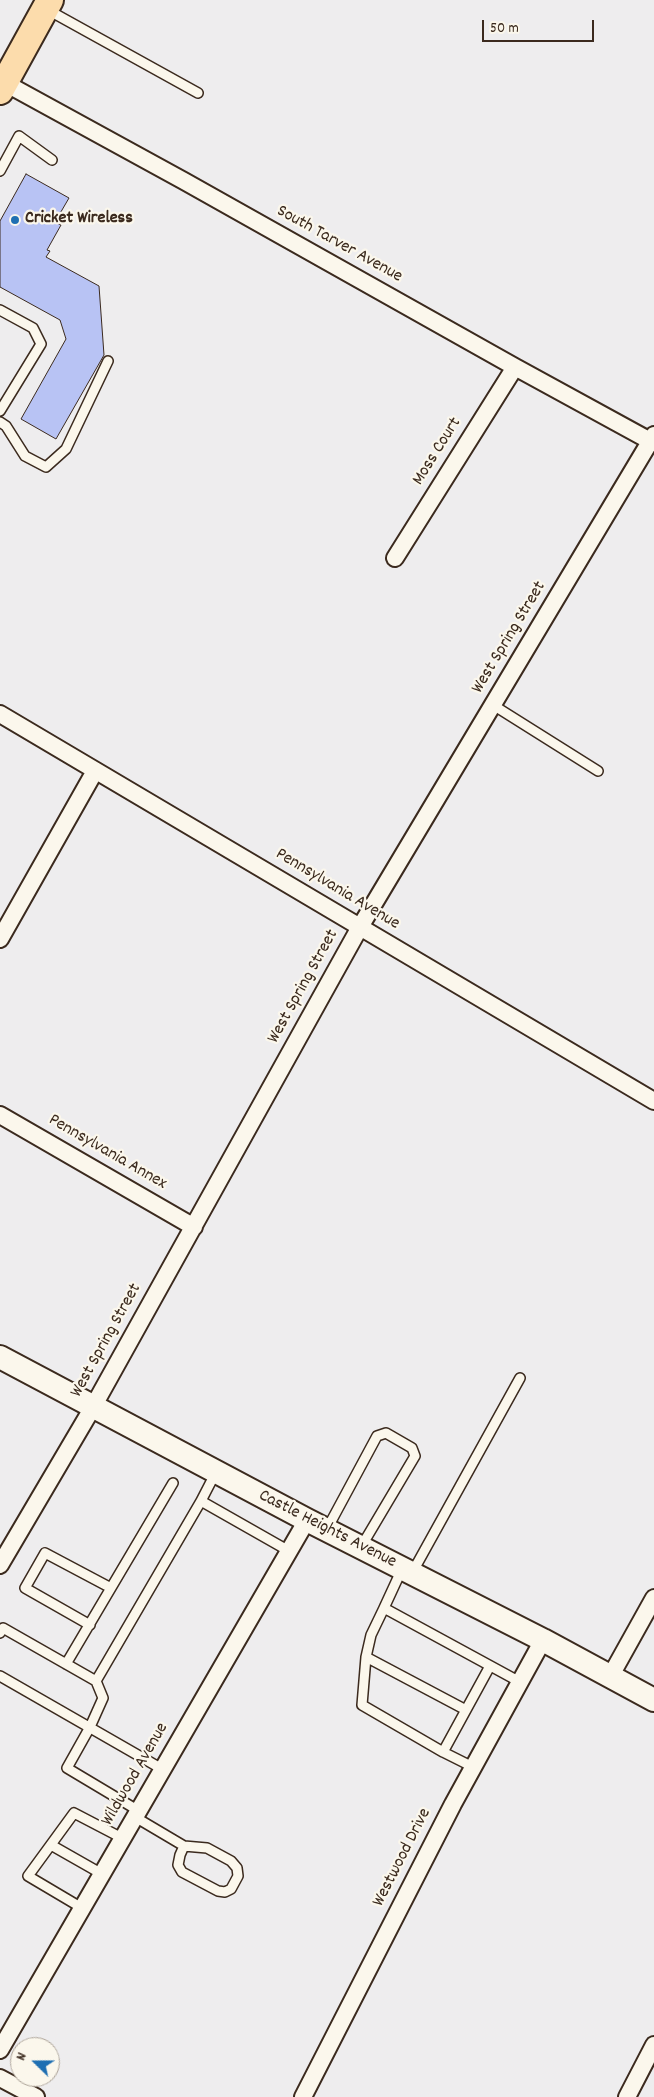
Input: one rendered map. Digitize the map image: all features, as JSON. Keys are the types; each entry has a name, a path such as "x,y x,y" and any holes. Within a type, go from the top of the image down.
{"main road":[{"path":"2,87 48,4"}],"street":[{"name":"South Tarver Avenue","path":"2,87 192,186 515,367 653,439"},
{"name":"Moss Court","path":"395,558 515,367"},
{"name":"West Spring Street","path":"0,1565 194,1227 360,927 653,439"},
{"name":"Pennsylvania Avenue","path":"0,714 654,1101"},
{"path":"0,938 95,771"},
{"name":"Pennsylvania Annex","path":"0,1115 194,1227"},
{"name":"Castle Heights Avenue","path":"0,1357 316,1525 542,1640 654,1700"},
{"name":"Wildwood Avenue","path":"0,2050 289,1551 316,1525"},
{"path":"610,1677 654,1598"},
{"name":"Westwood Drive","path":"302,2097 473,1767 542,1640"},
{"path":"627,2097 654,2044"},
{"path":"0,2078 36,2097"}],"lane":[{"path":"48,4 198,93"},
{"path":"0,171 19,136 52,160"},
{"path":"0,310 33,328 41,344 0,411"},
{"path":"0,422 6,426 25,456 46,467 66,449 108,361"},
{"path":"493,705 598,771"},
{"path":"473,1767 443,1752 362,1705 366,1657 371,1635 384,1608 520,1378"},
{"path":"316,1525 377,1436 386,1434 412,1448 416,1456 361,1548"},
{"path":"96,1681 216,1472"},
{"path":"66,1664 173,1483"},
{"path":"201,1501 289,1551"},
{"path":"90,1625 25,1588 45,1553 111,1588"},
{"path":"384,1608 520,1682"},
{"path":"1,1629 96,1681 103,1698 90,1727 67,1768 184,1846 207,1848 232,1861 237,1868 238,1876 231,1889 224,1892 218,1891 182,1872 178,1865 184,1846"},
{"path":"366,1657 466,1710"},
{"path":"443,1752 490,1666"},
{"path":"0,1676 162,1769"},
{"path":"82,1908 28,1876 74,1813 122,1838"},
{"path":"51,1845 102,1874"}],"building":[{"path":"26,174 69,198 55,222 61,225 47,250 50,251 46,257 99,286 104,355 56,439 21,419 66,339 60,320 0,287 0,221"}],"place":[{"name":"Cricket Wireless","path":"15,220"}]}
